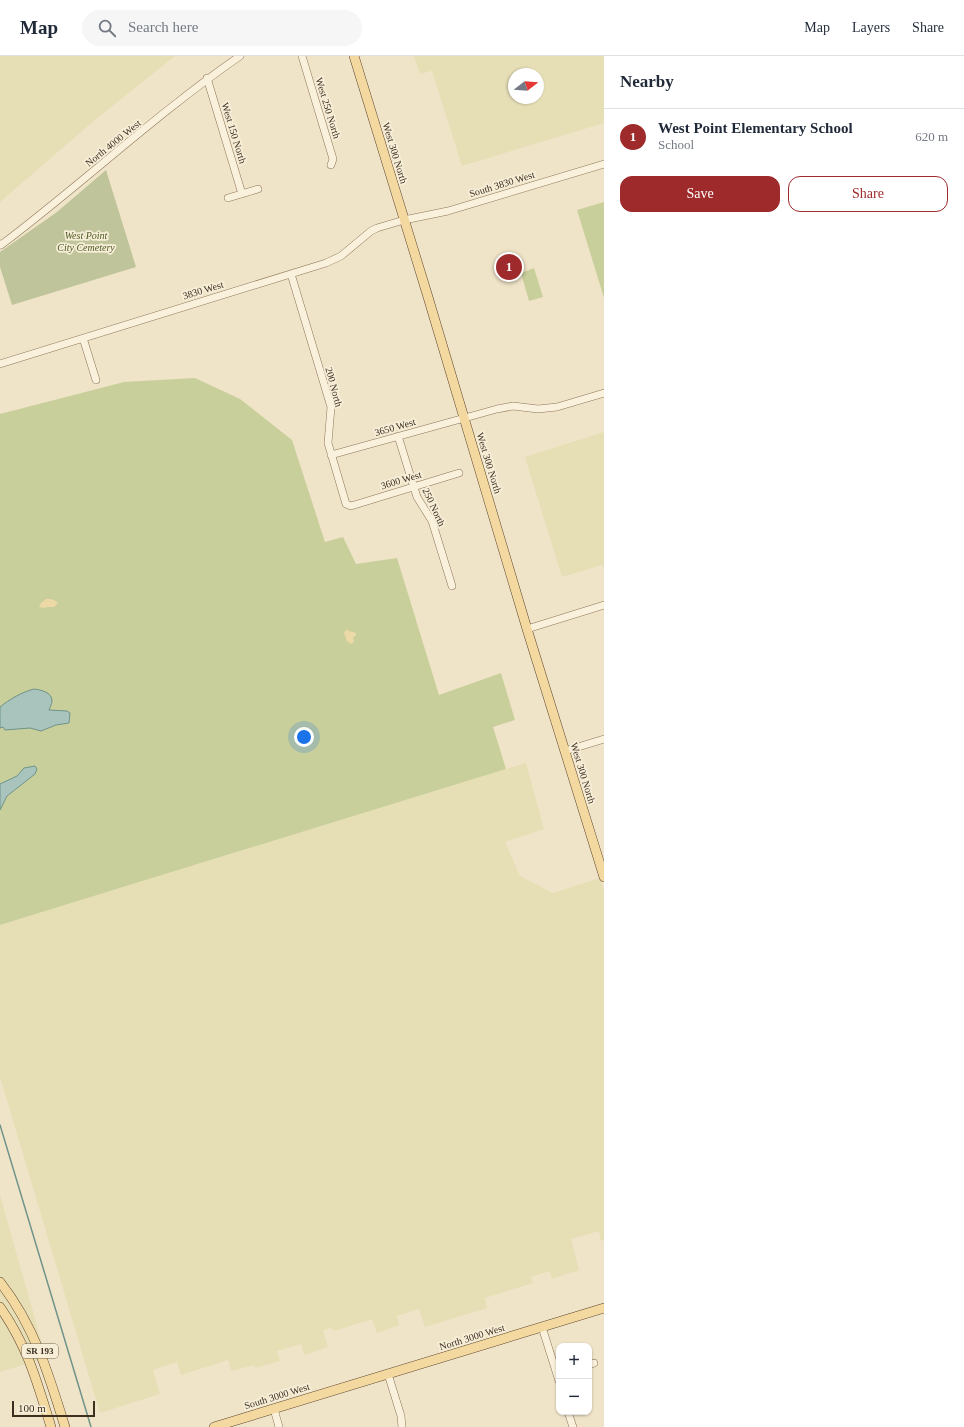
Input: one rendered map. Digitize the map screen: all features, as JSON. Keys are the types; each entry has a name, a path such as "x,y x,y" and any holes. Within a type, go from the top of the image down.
{"main road":[{"name":"West 300 North","path":"354,56 527,629 603,870"},
{"name":"SR 193","path":"0,1282 21,1312 36,1340 48,1372 65,1427"},
{"name":"SR 193","path":"0,1307 15,1330 28,1357 50,1427"},
{"name":"North 3000 West","path":"346,1387 604,1308"},
{"name":"South 3000 West","path":"214,1427 346,1387"}],"street":[{"name":"North 4000 West","path":"0,244 1,245 60,200 207,78 240,56"},
{"name":"West 250 North","path":"302,56 334,158 331,165"},
{"name":"West 150 North","path":"207,78 242,194"},
{"name":"South 3830 West","path":"404,220 448,211 604,164"},
{"path":"228,198 258,189"},
{"name":"3830 West","path":"0,364 334,259 348,251 371,231 404,220"},
{"name":"200 North","path":"290,274 331,407 328,443 348,506"},
{"path":"83,338 96,380"},
{"name":"3650 West","path":"331,455 504,407 521,406 538,409 557,407 604,393"},
{"name":"250 North","path":"398,436 417,497 432,521 452,586"},
{"name":"3600 West","path":"348,506 459,472"},
{"path":"527,629 604,605"},
{"path":"565,751 604,739"},
{"path":"542,1327 556,1370"},
{"path":"388,1374 401,1416 402,1427"},
{"path":"274,1409 279,1427"},
{"path":"569,1415 573,1427"}],"shaded area":[{"path":"0,56 175,56 96,119 0,202"},
{"path":"414,56 604,56 604,123 462,166 432,71 420,74"},
{"path":"604,432 604,569 602,565 562,577 525,457"},
{"path":"526,763 544,829 505,842 520,876 553,893 600,878 604,890 604,1240 601,1241 599,1231 571,1239 579,1270 552,1279 550,1271 531,1277 533,1283 485,1298 487,1308 425,1327 419,1309 397,1316 399,1325 377,1333 372,1319 335,1331 330,1328 323,1331 328,1347 304,1355 301,1344 277,1351 280,1361 255,1368 254,1365 231,1371 228,1360 181,1375 177,1362 153,1370 160,1394 100,1413 0,1077 0,925"},
{"path":"0,1195 46,1358 0,1372"}],"green space":[{"name":"West Point City Cemetery","path":"106,170 136,267 12,305 0,267 0,252 57,212"},
{"path":"604,202 604,298 577,210"},
{"path":"534,268 543,297 529,301 521,273"},
{"path":"195,378 240,399 292,440 325,542 343,537 356,564 397,558 439,695 501,673 515,720 493,727 506,769 0,925 0,414 124,382"}],"sand":[{"path":"46,599 54,600 58,603 54,607 39,607"},
{"path":"346,630 356,633 353,638 354,642 351,644 347,641 344,633"}],"water":[{"path":"34,689 46,692 50,695 52,702 49,710 67,711 70,713 69,723 56,725 41,731 30,728 5,730 3,727 0,728 0,707 16,696"},
{"path":"35,766 37,769 35,774 7,796 0,810 0,784 17,776 24,768"}],"waterway":[{"path":"0,1125 91,1427"}],"place":[{"name":"West Point Elementary School","path":"509,267"}]}
